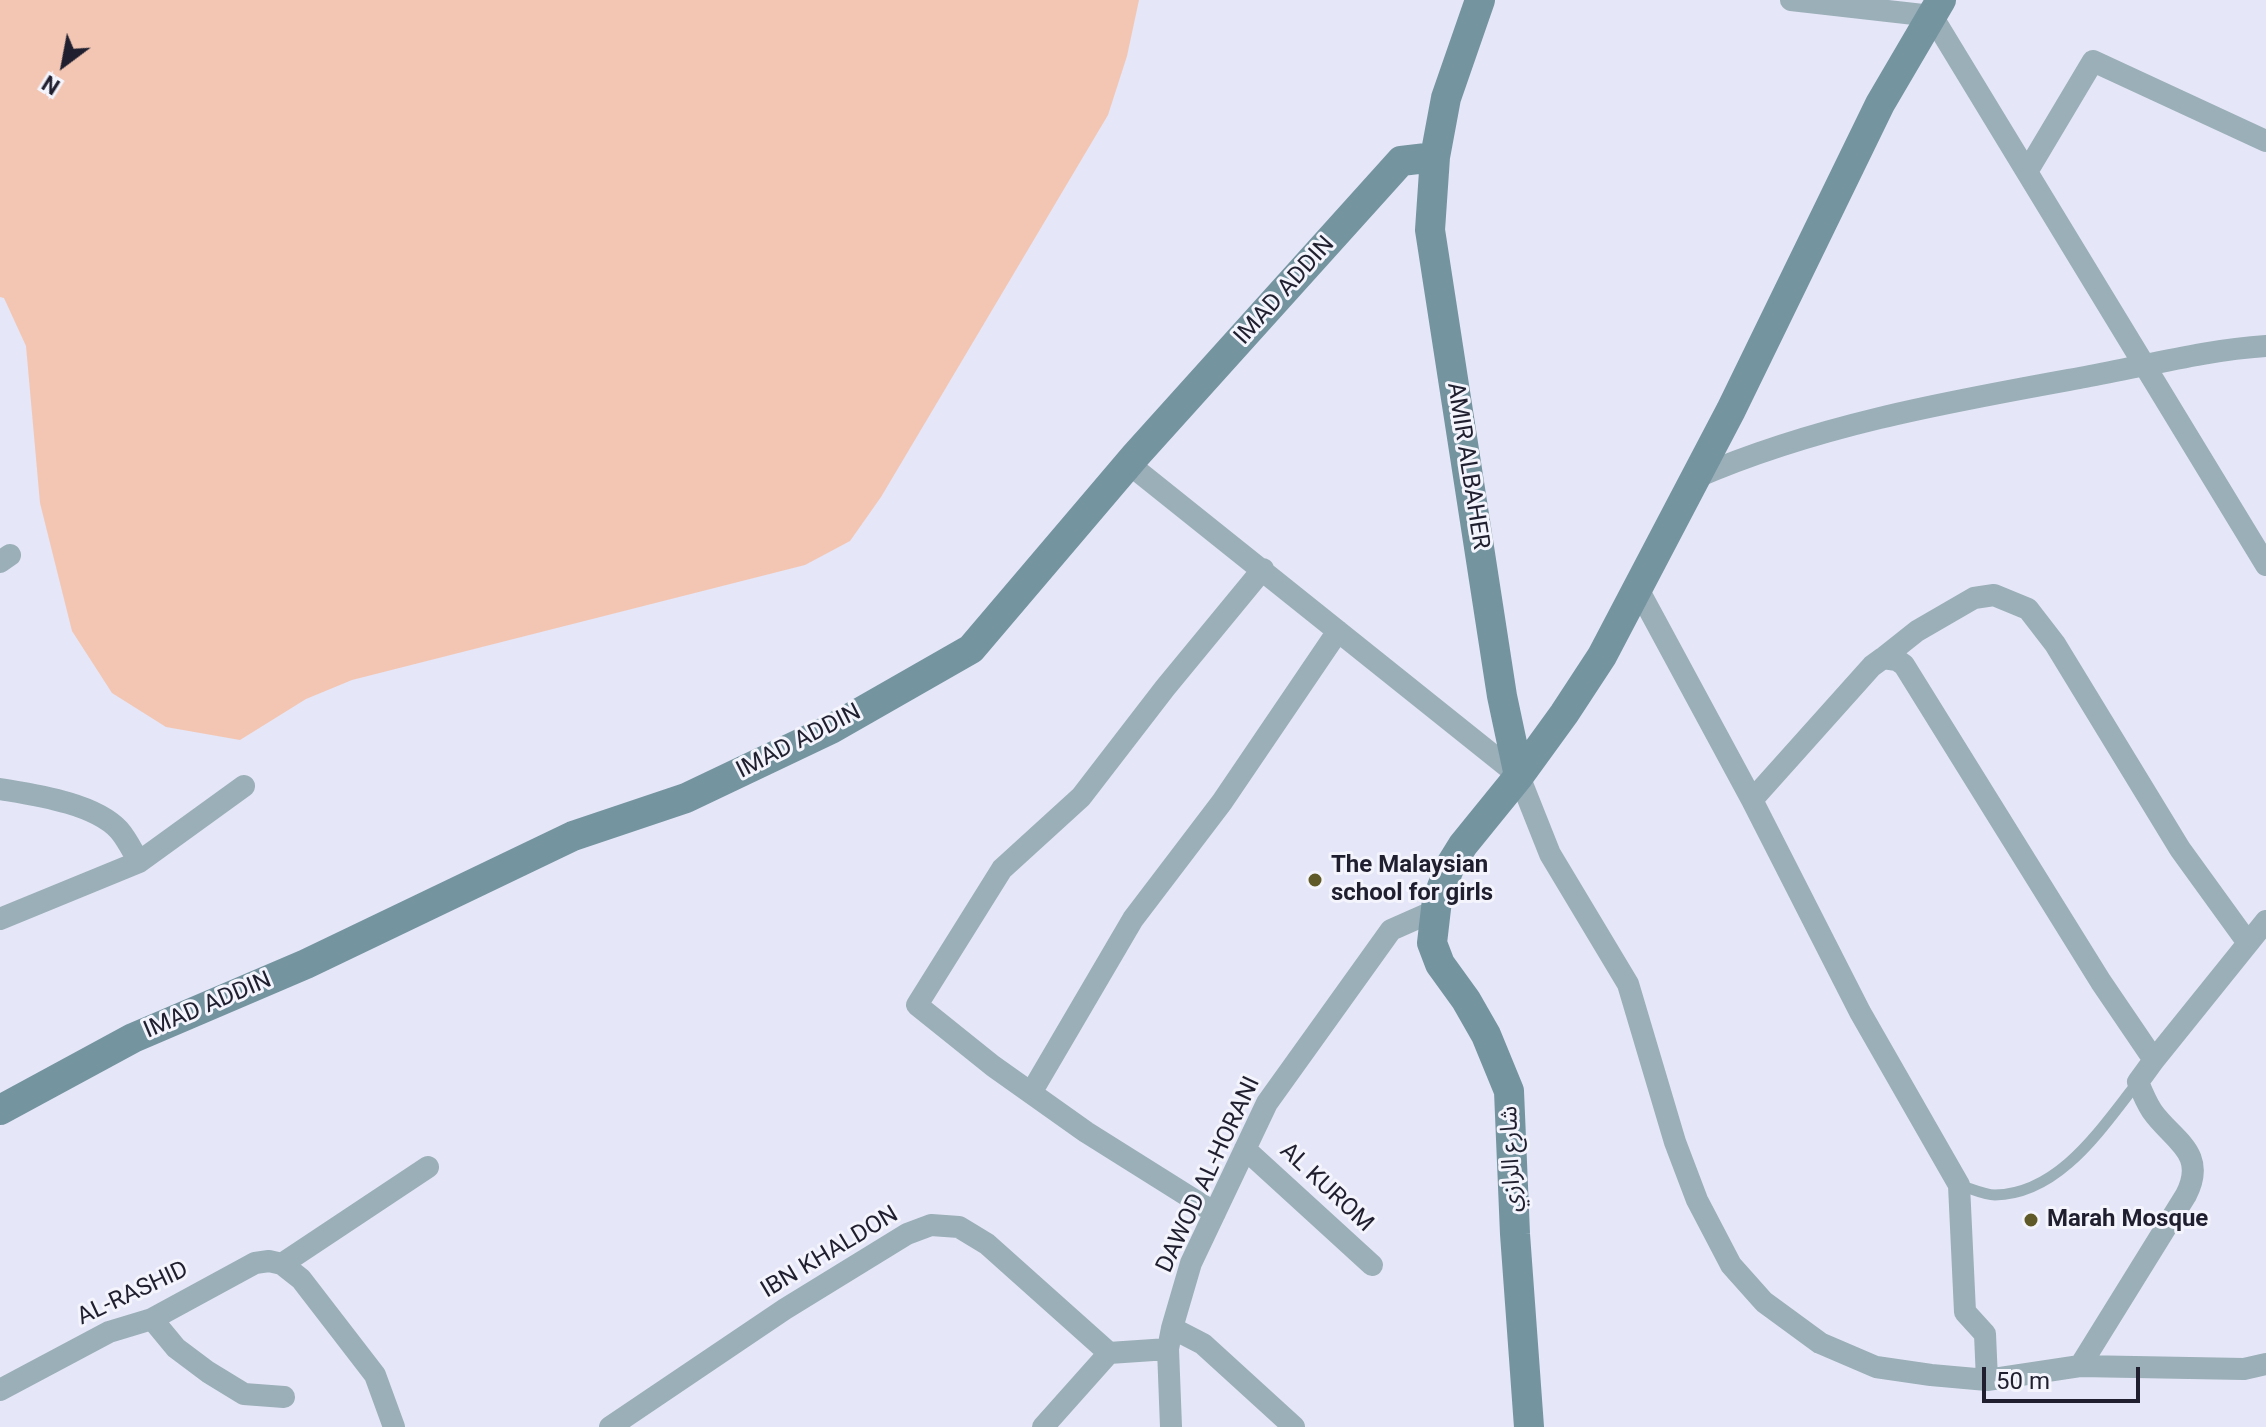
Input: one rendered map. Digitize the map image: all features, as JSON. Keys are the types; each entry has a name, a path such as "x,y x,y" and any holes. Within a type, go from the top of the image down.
{"street":[{"name":"AMIR ALBAHER","path":"1480,0 1446,98 1435,157 1430,230 1502,696 1519,776"},
{"path":"1791,0 1937,8"},
{"path":"1937,8 2143,366 2266,565"},
{"path":"1434,911 1444,876 1456,855 1519,776 1602,656 1695,478 1880,104 1937,8"},
{"path":"2028,170 2093,61 2266,141"},
{"name":"IMAD ADDIN","path":"0,1110 133,1038 306,964 573,836 686,798 831,729 971,649 1129,464 1401,161 1435,157"},
{"path":"1695,478 1746,456 1910,409 2223,349 2266,346"},
{"path":"1129,464 1519,776 1550,854 1628,984 1675,1142 1697,1200 1731,1265 1764,1302 1820,1343 1876,1367 1987,1380 2080,1366 2244,1369 2266,1364"},
{"path":"1215,1213 1086,1132 993,1066 917,1005 1002,869 1081,797 1263,569"},
{"path":"1638,589 1752,800 1860,1012 1959,1185 1965,1312 1985,1334 1987,1380"},
{"path":"1752,800 1872,666 1917,631 1974,598 1994,595 2028,609 2055,644 2180,849 2248,943"},
{"path":"1031,1093 1133,919 1222,802 1338,631"},
{"path":"1883,658 1897,660 1908,669 2101,982 2154,1060"},
{"path":"0,919 139,862 244,786"},
{"path":"0,789 48,798 93,813 118,828 139,862"},
{"name":"DAWOD AL-HORANI","path":"1171,1427 1170,1338 1191,1263 1267,1103 1390,932 1396,926 1434,911"},
{"name":"شارع الرازي","path":"1434,911 1432,943 1435,954 1486,1035 1509,1091 1527,1423"},
{"path":"2080,1366 2192,1182 2192,1165 2187,1149 2153,1112 2138,1082 2266,921"},
{"name":"AL KUROM","path":"1245,1149 1372,1265"},
{"path":"394,1427 375,1375 301,1279 282,1264 428,1167"},
{"name":"IBN KHALDON","path":"610,1427 785,1309 907,1234 931,1225 959,1227 987,1244 1109,1353"},
{"name":"AL-RASHID","path":"0,1390 109,1332 152,1319 251,1265 262,1261 282,1264"},
{"path":"152,1319 176,1348 244,1394 284,1397"},
{"path":"1043,1427 1109,1353 1170,1338 1203,1344 1294,1427"}],"lane":[{"path":"1959,1185 1994,1195 2035,1186 2077,1156 2138,1082"}],"shaded area":[{"path":"0,0 1139,0 1127,56 1108,115 881,497 850,541 805,565 352,680 306,699 240,740 166,727 112,693 72,631 40,503 26,346 4,298 0,297"}],"place":[{"name":"The Malaysian school for girls","path":"1315,880"},
{"name":"Marah Mosque","path":"2031,1220"}]}
